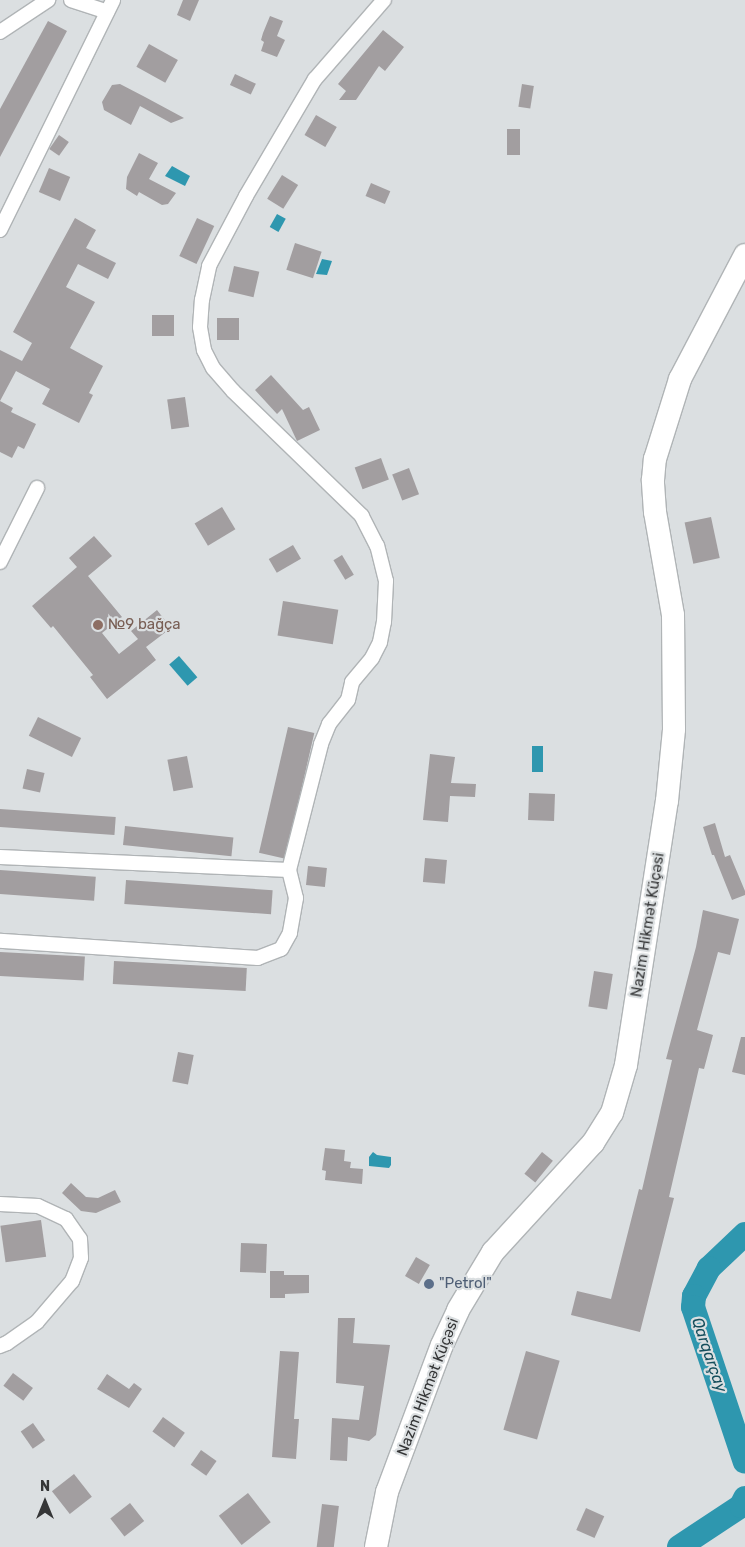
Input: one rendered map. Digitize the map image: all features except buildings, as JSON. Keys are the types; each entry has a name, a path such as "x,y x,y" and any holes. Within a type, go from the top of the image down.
{"main road":[{"name":"Nazim Hikmət Küçəsi","path":"376,1547 387,1492 442,1345 458,1310 493,1252 593,1143 612,1113 626,1065 667,801 674,730 675,648 673,615 655,512 652,480 655,459 680,379 745,255"}],"street":[{"path":"0,32 48,0"},
{"path":"0,230 110,6 71,0"},
{"path":"0,941 258,958 268,956 281,949 290,933 296,898 289,870 321,744 329,724 348,700 352,682 372,658 380,642 384,622 386,581 377,546 362,516 252,410 213,368 204,350 200,327 202,300 209,266 246,196 315,78 384,0"},
{"path":"0,562 37,488"},
{"path":"0,857 289,870"},
{"path":"0,1204 38,1206 66,1219 80,1239 81,1258 72,1281 37,1322 0,1346"}],"water":[{"path":"172,166 190,176 185,186 165,176"},
{"path":"277,214 286,219 278,232 270,227"},
{"path":"322,259 332,261 327,275 316,274"},
{"path":"179,656 197,677 188,686 169,665"},
{"path":"532,746 543,746 543,772 532,772"},
{"path":"373,1152 377,1155 391,1157 389,1168 369,1166 369,1157"}],"waterway":[{"name":"Qarqarçay","path":"745,1234 709,1268 694,1296 693,1307 745,1462"},
{"name":"Qarqarçay","path":"679,1547 741,1506 745,1498"}],"place":[{"name":"№9 bağça","path":"98,625"},
{"name":"\"Petrol\"","path":"429,1284"}]}
